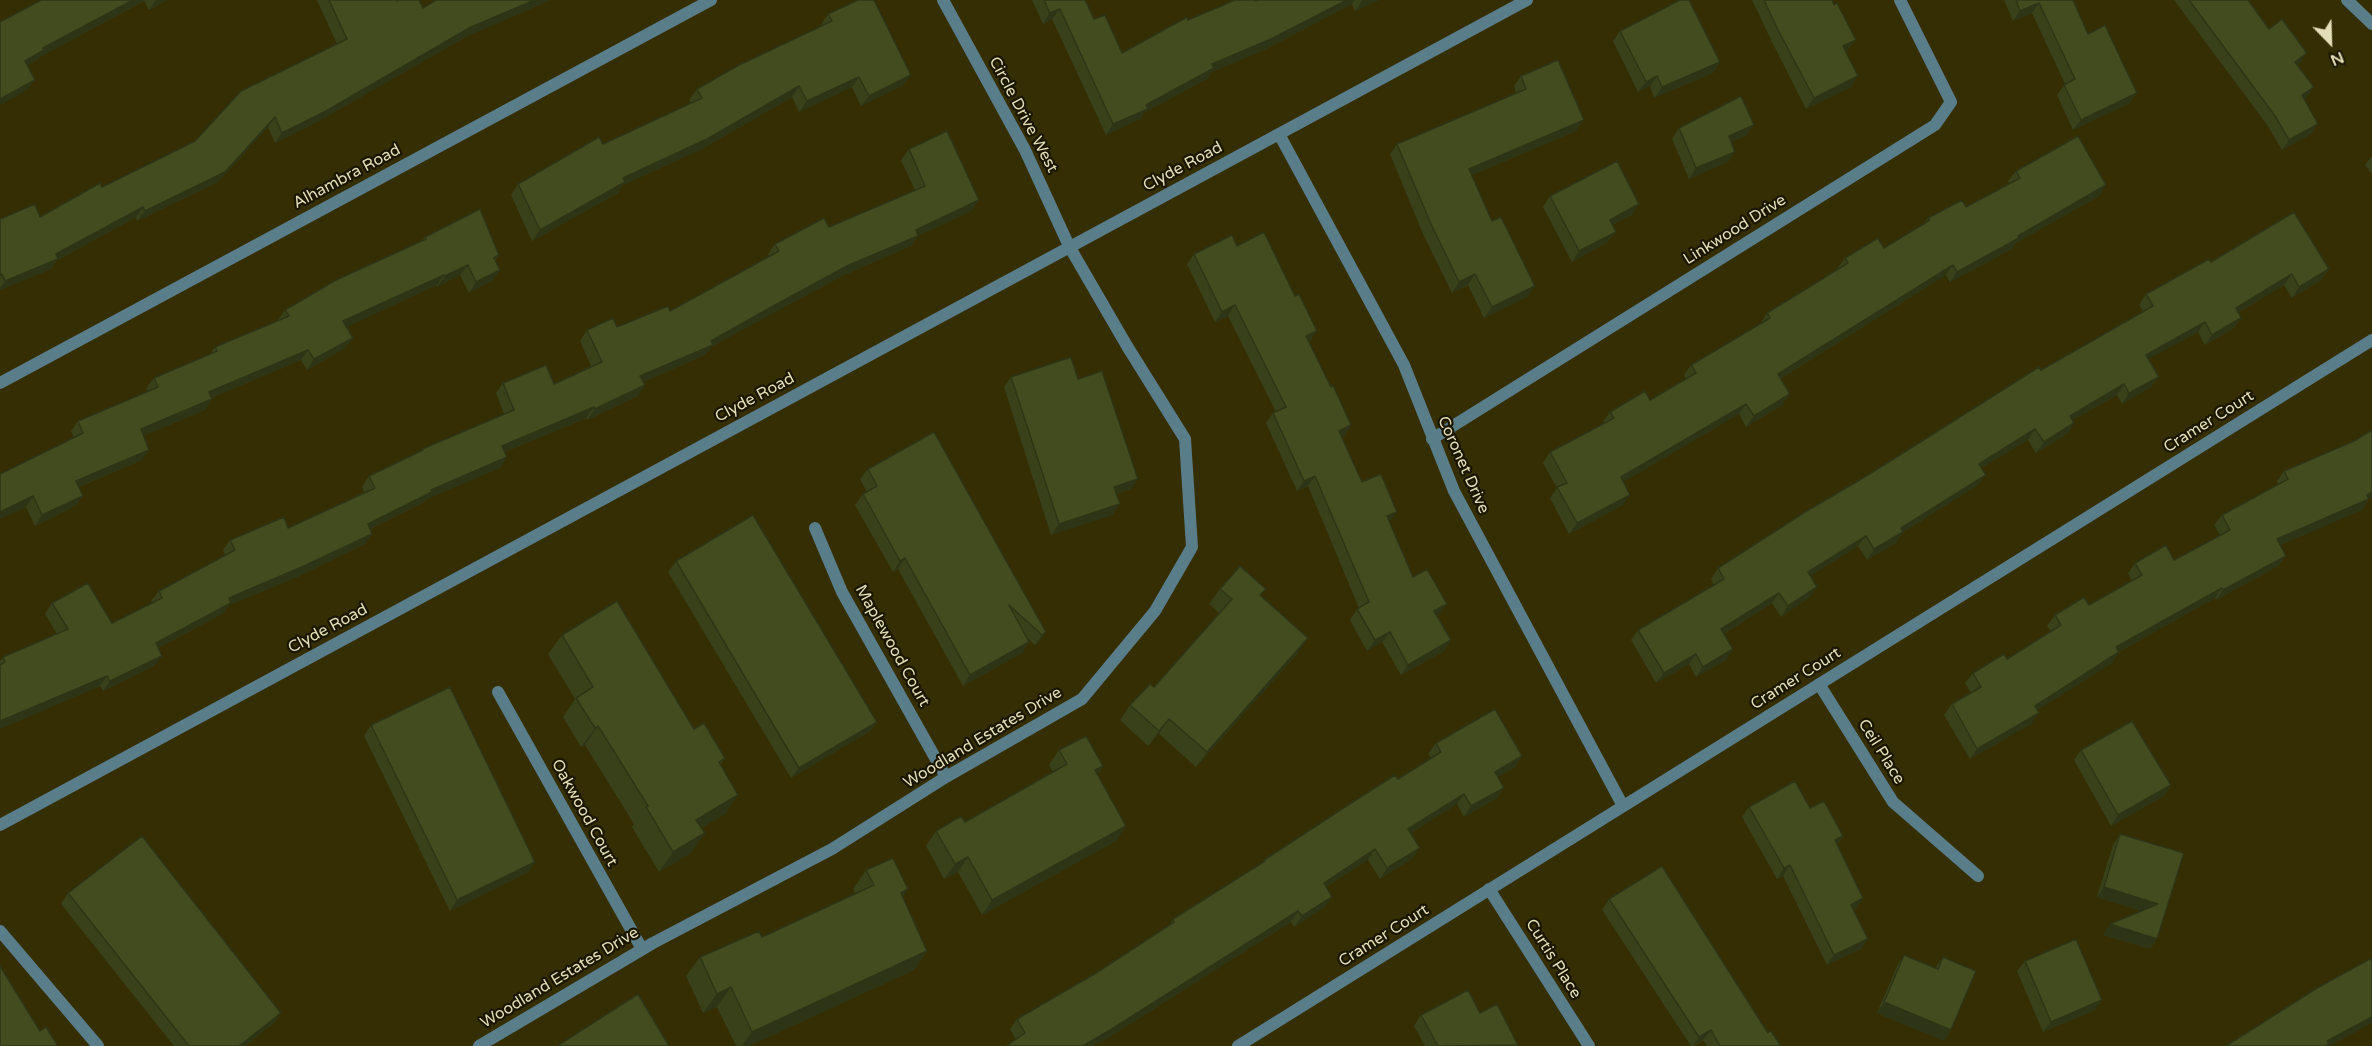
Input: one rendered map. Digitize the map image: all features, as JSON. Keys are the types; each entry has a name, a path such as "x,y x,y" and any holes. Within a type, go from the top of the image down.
{"street":[{"name":"Alhambra Road","path":"0,383 711,0"},
{"name":"Circle Drive West","path":"943,0 1025,150 1069,246"},
{"name":"Clyde Road","path":"0,825 1527,0"},
{"name":"Linkwood Drive","path":"1432,439 1935,124 1951,102 1900,0"},
{"path":"2347,0 2372,24"},
{"name":"Coronet Drive","path":"1279,134 1404,365 1454,491 1623,806"},
{"name":"Woodland Estates Drive","path":"479,1046 642,949 832,849 946,777 1082,699 1155,611 1192,547 1185,439 1127,346 1069,246"},
{"name":"Cramer Court","path":"1238,1046 2372,340"},
{"name":"Maplewood Court","path":"815,528 842,592 946,777"},
{"name":"Ceil Place","path":"1819,684 1893,802 1978,876"},
{"name":"Oakwood Court","path":"498,692 642,949"},
{"name":"Curtis Place","path":"1490,889 1589,1046"},
{"path":"0,931 98,1046"}],"building":[{"path":"41,0 133,0 43,48 44,50 25,61 35,80 0,99 0,22"},
{"path":"329,0 419,0 423,8 436,0 535,0 471,27 326,111 282,133 275,117 225,172 145,211 143,207 56,254 58,259 5,281 2,274 0,276 0,219 35,204 40,217 100,183 102,187 195,141 241,91 347,39"},
{"path":"858,0 874,0 911,75 869,96 859,77 807,101 799,86 709,138 623,178 625,182 540,230 518,184 599,137 603,144 702,98 697,89 737,66 832,21 828,14"},
{"path":"1044,0 1085,0 1094,19 1105,15 1122,53 1187,17 1188,20 1235,0 1347,0 1271,39 1212,64 1214,68 1146,105 1148,109 1113,124 1060,9 1050,13"},
{"path":"1680,0 1689,0 1720,62 1662,87 1657,76 1646,82 1620,31"},
{"path":"1764,0 1832,0 1834,5 1837,3 1856,40 1843,46 1858,76 1814,98"},
{"path":"2016,0 2073,0 2088,34 2105,25 2137,93 2081,120 2064,85 2075,79 2039,3 2020,11"},
{"path":"2189,0 2248,0 2269,29 2282,19 2307,53 2295,62 2314,87 2302,95 2318,124 2289,140 2275,116"},
{"path":"1558,60 1584,120 1469,169 1492,221 1501,217 1535,286 1492,307 1475,274 1459,282 1397,144 1526,89 1521,76"},
{"path":"1741,96 1754,125 1729,136 1735,152 1696,168 1679,128"},
{"path":"947,131 979,200 916,230 918,236 849,265 775,305 711,341 713,345 640,376 645,385 595,409 594,407 502,446 507,457 431,490 432,492 368,524 372,534 229,598 231,603 156,643 162,656 110,681 107,676 0,721 0,665 5,662 3,657 68,629 52,603 88,583 112,623 162,598 159,591 235,550 230,540 284,517 288,528 375,488 369,476 422,449 514,410 503,383 546,365 554,384 602,362 587,330 613,318 617,327 668,306 670,311 779,251 775,244 824,218 829,227 925,186 909,149"},
{"path":"2078,136 2106,185 2018,236 2019,238 1957,272 1953,265 1778,374 1790,394 1754,416 1746,404 1621,477 1630,495 1577,523 1557,487 1567,483 1550,452 1614,418 1610,412 1645,391 1650,400 1696,373 1691,365 1770,318 1767,313 1848,263 1845,258 1878,238 1884,248 1930,220 1928,218 1962,200 1966,207 2020,178 2016,171"},
{"path":"1617,161 1639,204 1610,220 1616,232 1579,251 1550,196"},
{"path":"480,209 499,255 494,258 500,270 476,282 468,265 343,321 353,338 314,359 308,350 209,392 212,399 141,429 149,450 76,481 83,496 42,515 33,496 0,512 0,474 83,433 78,421 158,387 154,378 217,351 215,347 289,316 285,310 336,280 426,239 425,237"},
{"path":"2294,212 2329,269 2299,287 2292,274 2236,308 2241,318 2212,335 2205,322 2146,355 2159,377 2129,393 2124,384 2070,416 2074,423 2044,442 2035,429 1979,464 1986,475 1901,528 1903,532 1874,549 1866,536 1808,572 1817,587 1788,606 1779,593 1721,629 1733,649 1703,667 1696,654 1664,673 1638,630 1724,579 1718,568 2039,367 2041,370 2153,306 2146,294 2209,259 2211,262"},
{"path":"1264,232 1295,296 1299,294 1317,331 1306,336 1331,387 1333,385 1351,425 1339,431 1362,482 1381,474 1397,512 1387,516 1413,577 1427,569 1447,604 1434,611 1451,640 1408,665 1390,632 1375,640 1357,609 1369,602 1315,476 1304,481 1273,413 1286,407 1235,305 1222,312 1194,254 1232,235 1237,246"},
{"path":"1071,357 1078,379 1102,371 1138,479 1114,487 1120,504 1059,524 1011,377"},
{"path":"2372,430 2372,492 2367,495 2369,499 2277,539 2286,556 2223,590 2222,588 2116,647 2119,652 2035,706 2039,713 1977,749 1952,704 1981,687 1973,673 2004,654 2007,659 2061,625 2055,615 2084,597 2089,605 2142,575 2135,563 2166,545 2174,560 2230,530 2222,515 2288,479 2284,471 2354,441"},
{"path":"934,432 1046,632 1042,635 1009,605 1029,642 970,675 905,558 900,561 863,494 877,486 868,469"},
{"path":"753,515 877,722 799,768 676,561"},
{"path":"1240,566 1266,589 1260,595 1308,638 1207,752 1169,719 1159,731 1130,705 1150,684 1154,687 1232,599 1220,589"},
{"path":"617,601 694,729 704,723 725,758 719,762 738,795 696,820 705,833 673,852 646,807 648,806 598,726 595,728 576,698 593,687 562,635"},
{"path":"450,687 535,862 457,900 371,725"},
{"path":"1495,709 1522,756 1495,772 1504,788 1471,806 1464,794 1408,829 1420,848 1387,868 1375,849 1324,883 1332,897 1302,916 1298,911 1083,1046 1006,1046 1025,1033 1017,1019 1096,973 1174,922 1173,919 1395,775 1398,779 1441,752 1436,743"},
{"path":"2132,721 2171,785 2118,815 2081,750"},
{"path":"1086,736 1103,766 1095,770 1126,826 992,900 968,857 955,864 936,831 961,816 965,822 1067,764 1059,750"},
{"path":"1795,781 1810,808 1824,801 1843,836 1835,840 1863,898 1851,905 1868,939 1834,955 1790,865 1784,868 1749,807"},
{"path":"2120,834 2184,853 2157,939 2110,924 2158,904 2104,887"},
{"path":"142,836 281,1013 239,1046 189,1046 68,893"},
{"path":"893,858 908,889 901,893 927,951 752,1032 731,987 717,994 700,957 759,931 762,937 874,885 866,870"},
{"path":"1662,866 1768,1033 1771,1031 1781,1046 1720,1046 1711,1030 1699,1037 1609,899"},
{"path":"2076,939 2102,1000 2051,1022 2025,961"},
{"path":"1904,955 1938,969 1943,957 1976,971 1951,1030 1884,1002"},
{"path":"2372,958 2372,1017 2327,1041 2329,1044 2325,1046 2226,1046 2317,988"},
{"path":"0,966 40,1031 46,1027 58,1046 0,1046"},
{"path":"1468,990 1480,1013 1497,1004 1518,1045 1438,1046 1421,1015"},
{"path":"638,994 669,1046 557,1046"}]}
